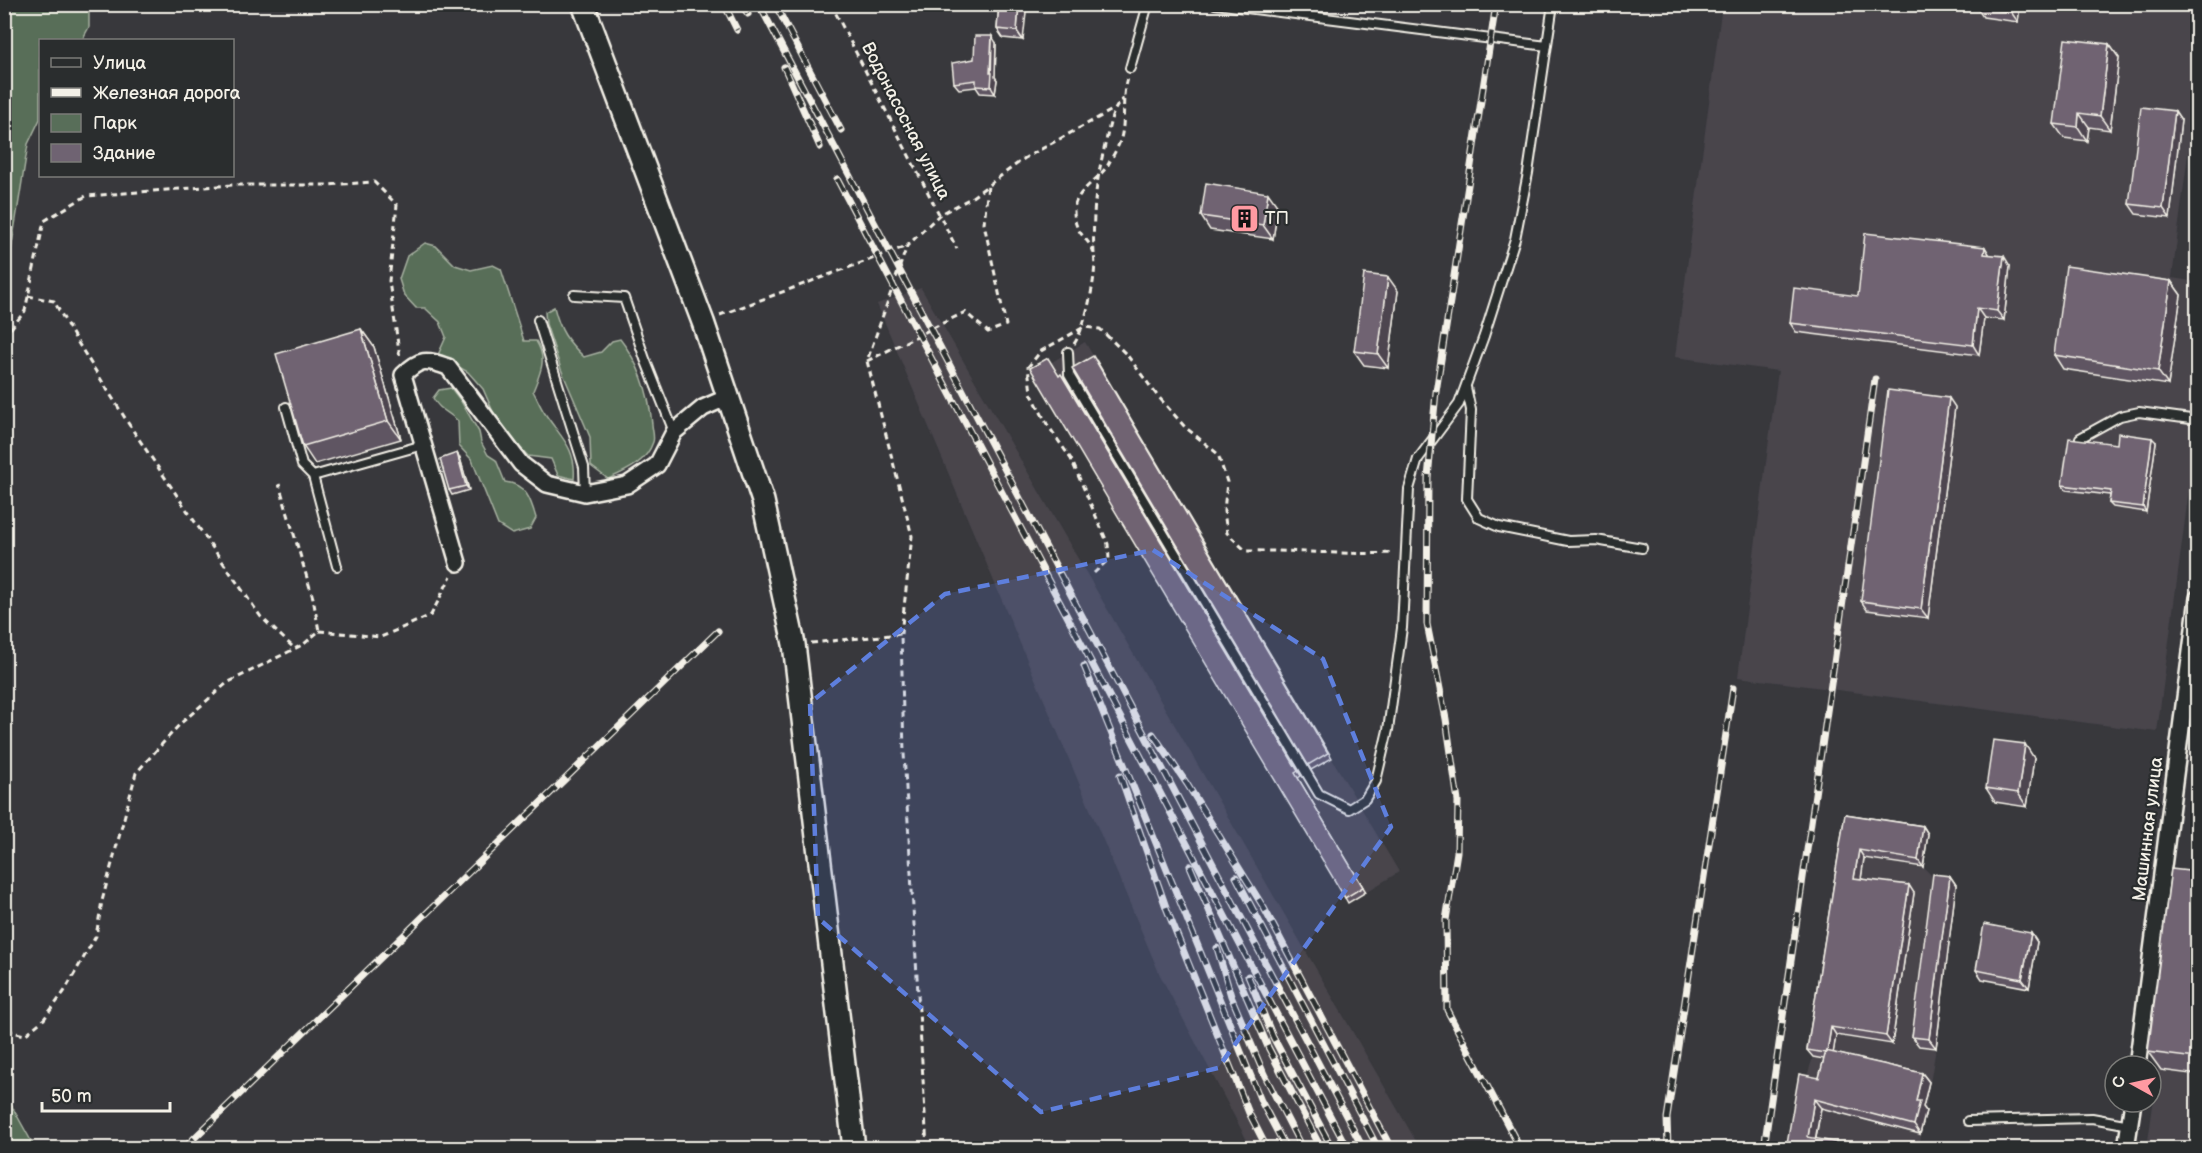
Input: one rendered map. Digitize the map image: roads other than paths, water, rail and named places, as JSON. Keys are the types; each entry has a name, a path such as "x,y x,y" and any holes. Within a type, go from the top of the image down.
{"street":[{"path":"584,4 703,322 763,501 794,644 854,1149"},
{"path":"458,563 403,375 415,363 430,361 448,368 521,464 547,484 585,493 627,485 657,465 674,432 703,408 728,397"},
{"name":"Машинная улица","path":"2139,1054 2198,597"},
{"path":"2126,1149 2131,1114"}],"lane":[{"path":"1130,68 1148,4"},
{"path":"1215,4 1547,46"},
{"path":"1068,352 1069,375 1319,794 1349,809 1365,799 1376,781 1388,730 1402,628 1409,489 1418,459 1459,404 1484,336 1515,239 1528,173 1553,4"},
{"path":"574,295 624,298 674,432"},
{"path":"538,320 584,467 585,493"},
{"path":"1466,385 1471,410 1467,499 1479,518 1499,527 1568,541 1596,540 1642,548"},
{"path":"286,407 302,465 313,476 337,566"},
{"path":"2080,438 2120,416 2139,412 2198,420"},
{"path":"313,476 423,445"},
{"path":"1968,1121 2092,1118 2130,1125"}],"railway":[{"path":"724,4 737,30"},
{"path":"741,4 748,14"},
{"path":"759,4 1363,1148"},
{"path":"775,4 841,130"},
{"path":"1496,4 1436,392 1428,478 1427,624 1446,719 1458,801 1457,852 1446,920 1447,1010 1520,1148"},
{"path":"784,67 820,147"},
{"path":"837,179 1347,1148"},
{"path":"1764,1148 1875,379"},
{"path":"184,1148 718,631"},
{"path":"1084,666 1261,1101 1286,1148"},
{"path":"1668,1148 1667,1118 1733,688"},
{"path":"1153,734 1264,908 1391,1148"},
{"path":"1120,775 1167,910 1249,1113 1267,1148"},
{"path":"1190,866 1268,1047 1321,1148"},
{"path":"1236,877 1378,1148"},
{"path":"1217,948 1231,996 1264,1074 1302,1148"},
{"path":"1248,976 1273,1037 1332,1148"}],"place":[{"name":"ТП","path":"1244,218"}]}
